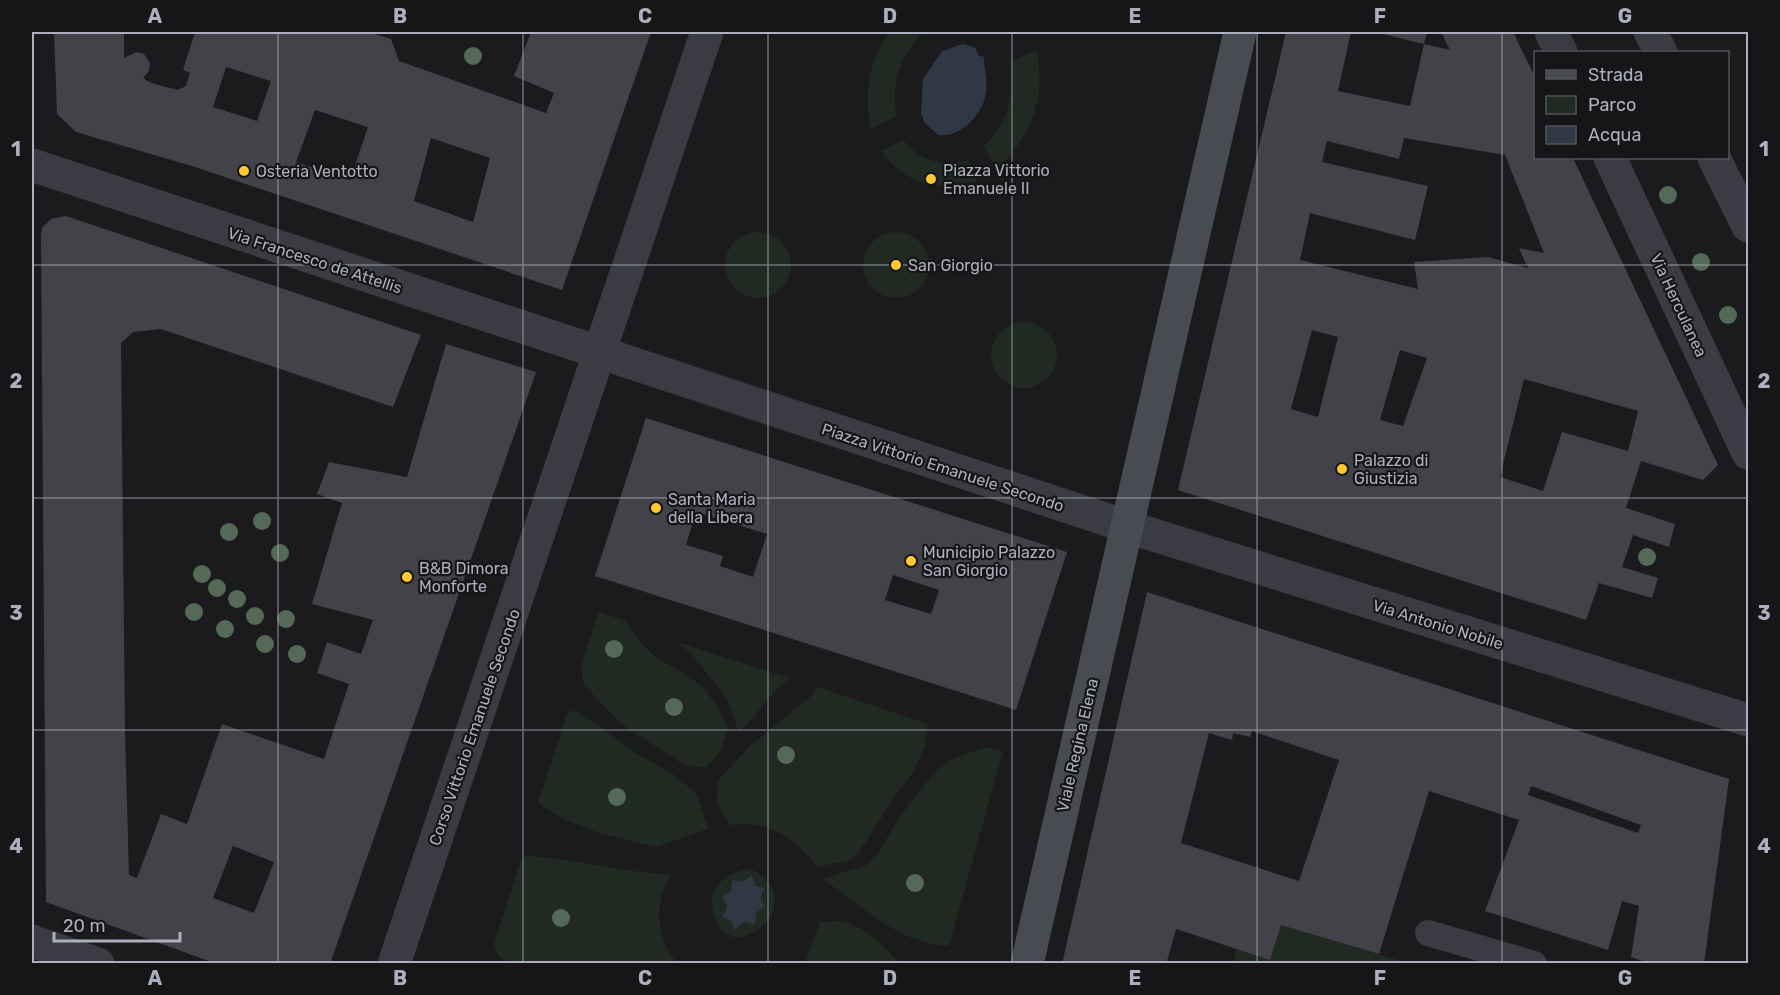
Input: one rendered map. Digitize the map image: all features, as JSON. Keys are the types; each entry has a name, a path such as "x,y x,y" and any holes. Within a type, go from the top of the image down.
{"main road":[{"path":"1127,527 1240,32"},
{"name":"Viale Regina Elena","path":"1027,963 1127,527"}],"street":[{"path":"599,354 707,32"},
{"path":"1551,32 1560,51"},
{"path":"1650,32 1660,51"},
{"name":"Via Herculanea","path":"1610,159 1749,453"},
{"path":"1715,159 1749,226"},
{"name":"Via Francesco de Attellis","path":"32,165 599,354"},
{"name":"Piazza Vittorio Emanuele Secondo","path":"599,354 1127,527"},
{"name":"Corso Vittorio Emanuele Secondo","path":"394,963 599,354"},
{"name":"Via Antonio Nobile","path":"1127,527 1749,720"},
{"path":"32,941 98,963"}],"lane":[{"path":"1428,933 1534,963"}],"green space":[{"path":"889,32 923,33 908,51 899,71 895,93 897,116 871,129 868,91 872,66"},
{"path":"1037,50 1039,84 1033,116 1019,144 996,170 984,146 999,128 1008,108 1011,86 1010,62"},
{"path":"903,140 917,153 932,160 949,163 968,160 977,181 949,186 936,185 924,183 901,172 881,151"},
{"path":"758,232 771,235 781,242 788,252 791,265 788,278 781,288 771,295 758,298 745,295 735,288 728,278 725,265 728,252 735,242 745,235"},
{"path":"896,232 909,235 919,242 926,252 929,265 926,278 919,288 909,295 896,298 883,295 873,288 866,278 863,265 866,252 873,242 883,235"},
{"path":"1024,322 1037,325 1047,332 1054,342 1057,355 1054,368 1047,378 1037,385 1024,388 1011,385 1001,378 994,368 991,355 994,342 1001,332 1011,325"},
{"path":"598,612 624,620 641,643 658,659 681,671 703,687 717,706 728,728 721,751 706,768 684,765 620,723 584,685 581,668"},
{"path":"678,642 790,678 776,690 739,733 727,699"},
{"path":"818,687 928,724 924,748 913,773 861,849 852,860 816,867 800,847 779,833 756,825 730,825 716,801 718,780 752,744 811,696"},
{"path":"568,711 579,712 639,755 676,776 697,794 708,829 656,847 602,834 563,819 538,803"},
{"path":"985,747 1003,751 949,946 930,943 897,931 822,879 867,865 878,853 899,818 932,775 947,761"},
{"path":"522,856 671,874 665,885 659,920 664,942 677,963 512,964 498,956 494,944"},
{"path":"750,869 768,882 775,897 772,913 763,926 750,935 736,937 723,931 714,915 712,905 715,889 720,883 741,871","holes":["743,882 744,922 736,930 732,920 722,917 731,891"]},
{"path":"841,921 867,932 900,963 805,963 820,922"},
{"path":"1281,925 1402,961 1401,964 1233,964 1237,949 1270,959"}],"water":[{"path":"963,44 976,48 978,55 984,57 987,84 984,102 969,124 954,133 938,135 925,123 921,113 923,79 942,51"},
{"path":"752,875 756,886 765,888 760,898 765,906 756,913 755,924 744,922 735,930 731,920 722,917 727,906 722,897 731,891 732,880 743,882"}],"building":[{"path":"54,32 124,32 124,58 136,52 144,54 150,63 149,71 143,78 151,83 178,90 186,86 190,73 183,70 195,32 369,32 391,39 399,61 546,113 554,93 514,76 531,32 651,32 562,290 195,167 76,132 57,114","holes":["226,67 271,81 257,121 213,107","315,110 368,127 350,180 296,162","431,138 490,158 473,222 414,201"]},
{"path":"1286,32 1351,32 1338,91 1410,106 1424,44 1450,50 1441,32 1513,32 1534,75 1534,159 1573,159 1718,465 1703,480 1641,461 1626,508 1675,524 1669,547 1633,535 1622,567 1658,578 1652,598 1599,583 1586,620 1178,490","holes":["1404,138 1505,155 1544,253 1519,248 1528,268 1488,257 1414,262 1418,289 1300,260 1310,213 1415,240 1428,186 1322,162 1327,141 1399,159","1312,330 1338,337 1318,417 1291,409","1400,350 1427,358 1403,426 1380,420","1524,379 1638,411 1628,451 1562,432 1543,491 1500,477"]},
{"path":"1375,32 1427,32 1424,44"},
{"path":"66,216 421,335 393,407 161,329 133,332 121,343 125,732 129,875 137,878 161,814 187,824 222,724 324,759 349,684 317,673 327,642 361,654 373,620 312,604 342,503 317,494 329,462 407,477 446,344 536,372 330,964 217,964 46,902 41,236 42,228 51,219","holes":["233,846 274,862 254,913 213,898"]},
{"name":"Municipio Palazzo San Giorgio","path":"646,418 1067,552 1016,710 595,576","holes":["696,512 767,534 753,577 720,566 723,556 686,545","893,575 939,590 931,614 885,600"]},
{"path":"1147,592 1729,779 1704,964 1651,964 1631,957 1639,906 1622,901 1608,950 1485,911 1519,820 1429,791 1379,954 1281,925 1270,960 1176,929 1167,961 1173,964 1062,964","holes":["1252,731 1339,760 1299,881 1181,843 1209,733 1232,740 1233,733 1250,737","1531,786 1641,825 1638,833 1528,795"]}],"place":[{"name":"Osteria Ventotto","path":"244,171"},
{"name":"Piazza Vittorio Emanuele II","path":"931,179"},
{"name":"San Giorgio","path":"896,265"},
{"name":"Palazzo di Giustizia","path":"1342,469"},
{"name":"Santa Maria della Libera","path":"656,508"},
{"name":"Municipio Palazzo San Giorgio","path":"911,561"},
{"name":"B&B Dimora Monforte","path":"407,577"}]}
